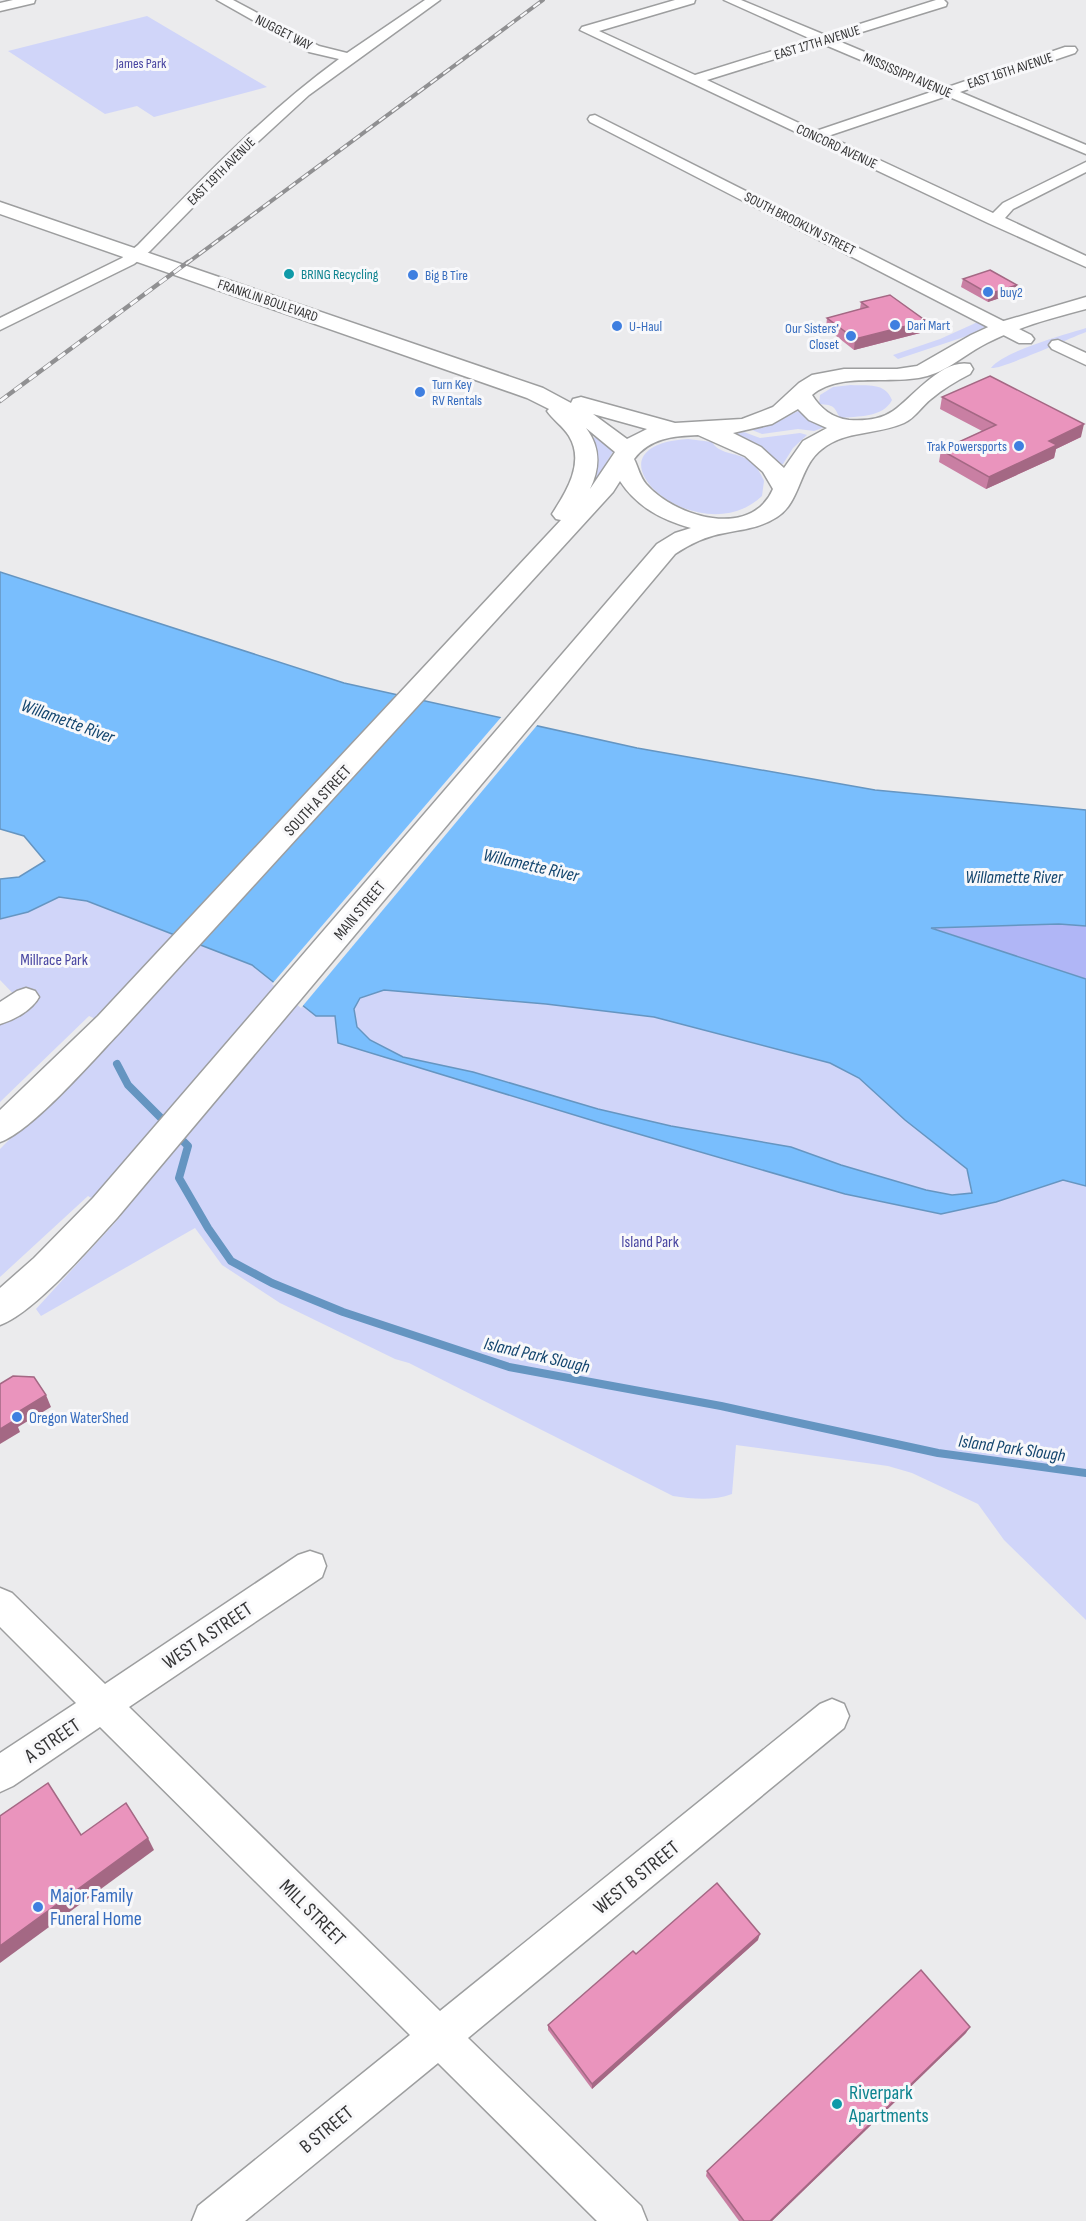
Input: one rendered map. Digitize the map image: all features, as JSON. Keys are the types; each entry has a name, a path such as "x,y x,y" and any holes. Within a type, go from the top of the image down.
{"main road":[{"name":"FRANKLIN BOULEVARD","path":"0,208 535,393 727,438 754,451 774,469 785,489"},
{"name":"FRANKLIN BOULEVARD","path":"626,456 640,440 650,435 728,428 765,420 786,408 812,384 826,378 903,375 930,368 976,340 1005,328 1086,303"},
{"name":"FRANKLIN BOULEVARD","path":"535,393 595,424 626,456 637,488 659,506 691,520 725,525 750,522 767,514 778,504 798,460 807,448 829,435 855,426 893,420 905,413 911,405 951,375 1025,339 1086,317"},
{"name":"FRANKLIN BOULEVARD","path":"875,377 901,388 911,405"},
{"path":"535,393 580,432 588,455 586,473 578,493 536,561"},
{"name":"FRANKLIN BOULEVARD","path":"801,394 806,408 818,418 833,424 855,426"},
{"name":"SOUTH A STREET","path":"0,1129 32,1101 109,1024 494,609 605,487 626,456"},
{"name":"MAIN STREET","path":"0,1310 46,1268 105,1208 666,549 680,539 725,525"},
{"path":"0,1138 32,1101"}],"street":[{"path":"0,7 29,0"},
{"name":"NUGGET WAY","path":"223,0 314,49 348,57"},
{"name":"EAST 19TH AVENUE","path":"0,325 123,264 136,255 244,147 303,93 348,57 434,0"},
{"name":"CONCORD AVENUE","path":"689,0 587,30 1086,262"},
{"name":"MISSISSIPPI AVENUE","path":"730,0 1086,150"},
{"name":"EAST 17TH AVENUE","path":"694,80 941,3"},
{"name":"EAST 16TH AVENUE","path":"815,136 1070,50"},
{"name":"SOUTH BROOKLYN STREET","path":"595,119 1025,339"},
{"path":"994,220 1008,206 1086,166"},
{"path":"1058,345 1086,360"},
{"path":"0,1015 26,997"},
{"name":"WEST A STREET","path":"104,1706 310,1566"},
{"name":"MILL STREET","path":"0,1604 626,2221"},
{"name":"A STREET","path":"0,1774 104,1706"},
{"name":"WEST B STREET","path":"440,2037 832,1716"},
{"name":"B STREET","path":"213,2221 440,2037"}],"green space":[{"name":"James Park","path":"147,16 267,87 154,117 137,106 105,114 8,51"},
{"path":"980,321 986,326 979,332 898,359 893,355 940,339"},
{"path":"1086,328 1086,332 1021,359 991,368 1021,350"},
{"path":"869,385 880,388 889,394 892,400 888,406 876,413 840,418 833,407 819,404 820,395 833,387"},
{"path":"798,411 825,427 814,431 798,429 762,434 752,430 777,422"},
{"path":"744,432 760,438 800,433 807,435 793,448 783,464 778,464 735,434"},
{"path":"600,437 614,450 594,483 589,482 591,438"},
{"path":"688,439 712,442 723,451 752,462 764,481 762,496 736,511 707,514 680,507 658,493 644,476 642,459 656,446"},
{"name":"Island Park","path":"59,897 87,901 252,965 458,998 546,1004 654,1017 830,1063 1086,1178 1086,1620 1004,1540 978,1504 912,1473 888,1466 736,1445 732,1494 695,1499 673,1496 409,1363 395,1359 280,1303 222,1265 195,1228 41,1316 36,1309 121,1216 88,1196 0,1277 0,1149 119,1029 89,1016 0,1102 0,1023 27,1008 0,980 0,919 28,912"}],"shaded area":[{"path":"1059,924 1086,926 1086,979 929,927"}],"water":[{"name":"Willamette River","path":"0,572 344,683 637,748 875,790 1086,810 1086,926 1059,924 931,928 1086,979 1086,1186 1063,1180 996,1202 941,1214 845,1194 338,1043 335,1016 316,1016 252,965 87,901 59,897 28,912 0,919 0,879 19,877 45,861 24,836 0,829","holes":["384,990 546,1004 654,1017 830,1063 859,1078 905,1120 967,1169 972,1193 952,1195 926,1190 841,1165 791,1147 671,1126 598,1109 473,1072 403,1057 370,1040 357,1027 354,1009 360,998"]}],"pier":[{"path":"503,715 539,723 301,1008 272,984"}],"building":[{"path":"990,270 1017,285 989,294 963,279"},
{"path":"890,295 926,321 855,339 827,318 868,307 861,302"},
{"name":"Trak Powersports","path":"990,376 1084,424 1049,441 1057,445 989,477 941,450 996,425 942,397"},
{"path":"13,1376 34,1377 46,1395 13,1415 15,1420 0,1429 0,1384"},
{"name":"Major Family Funeral Home","path":"48,1783 81,1835 126,1803 148,1838 0,1946 0,1816"},
{"path":"717,1883 760,1934 592,2084 548,2025 633,1951 636,1954"},
{"name":"Riverpark Apartments","path":"921,1970 970,2027 770,2221 744,2221 707,2171"}],"waterway":[{"name":"Island Park Slough","path":"117,1064 128,1085 168,1125"},
{"name":"Island Park Slough","path":"176,1134 188,1146 179,1178 208,1228 231,1261 272,1283 343,1312 509,1367 721,1406 938,1453 1086,1473"}],"railway":[{"path":"186,264 543,0"},
{"path":"0,401 188,262"}],"place":[{"name":"BRING Recycling","path":"289,274"},
{"name":"Big B Tire","path":"413,275"},
{"name":"buy2","path":"988,292"},
{"name":"Dari Mart","path":"895,325"},
{"name":"U-Haul","path":"617,326"},
{"name":"Our Sisters’ Closet","path":"851,336"},
{"name":"Turn Key RV Rentals","path":"420,392"},
{"name":"Trak Powersports","path":"1019,446"},
{"name":"Oregon WaterShed","path":"17,1417"},
{"name":"Major Family Funeral Home","path":"38,1907"},
{"name":"Riverpark Apartments","path":"837,2104"}],"park label":[{"name":"Millrace Park","path":"54,959"}]}
